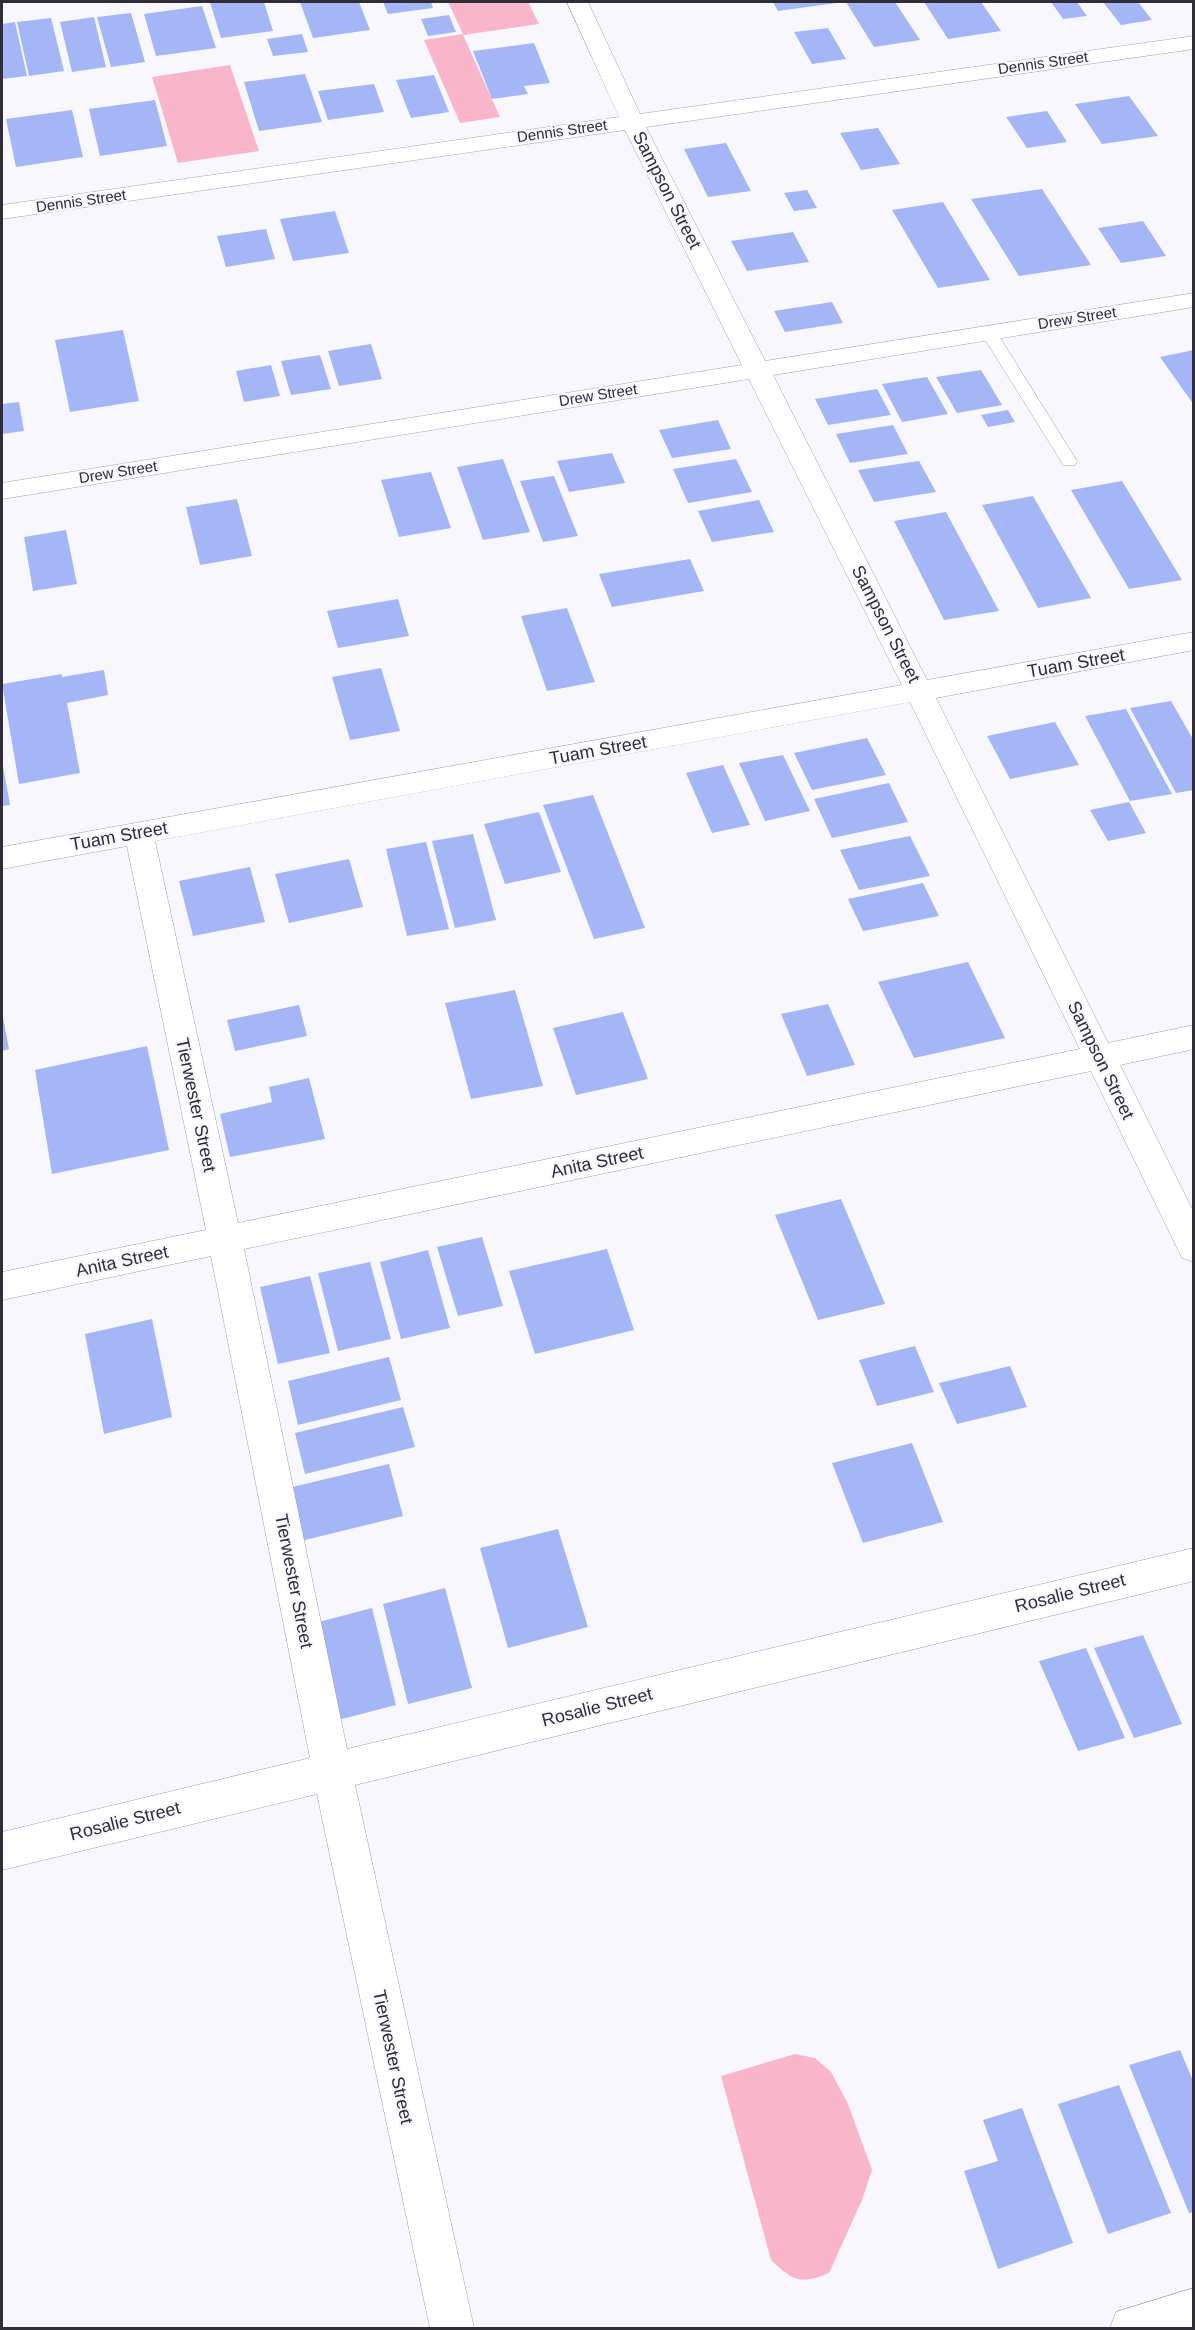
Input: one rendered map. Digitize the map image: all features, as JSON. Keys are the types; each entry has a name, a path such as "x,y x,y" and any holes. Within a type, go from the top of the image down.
{"street":[{"name":"Sampson Street","path":"577,2 632,121 919,691 1194,1248"},
{"name":"Dennis Street","path":"2,212 1194,42"},
{"name":"Drew Street","path":"2,491 1194,300"},
{"name":"Tuam Street","path":"2,858 1194,641"},
{"name":"Tierwester Street","path":"139,833 225,1240 332,1771 452,2328"},
{"name":"Anita Street","path":"2,1286 1194,1037"},
{"name":"Rosalie Street","path":"2,1851 1194,1564"},
{"path":"1132,2328 1194,2310"}],"lane":[{"path":"989,333 1069,461"}],"shaded area":[{"path":"448,2 528,2 539,24 463,35 500,117 460,123 424,40 463,34"},
{"path":"230,65 259,151 178,163 152,77"},
{"path":"795,2054 815,2058 831,2072 848,2104 872,2170 862,2200 829,2273 804,2280 791,2277 771,2260 721,2076"}],"building":[{"path":"210,2 264,2 273,31 221,38"},
{"path":"300,2 359,2 370,30 313,38"},
{"path":"383,2 431,2 433,8 388,14"},
{"path":"773,2 837,2 837,3 778,11"},
{"path":"846,2 895,2 920,40 874,47"},
{"path":"924,2 981,2 1001,31 948,39"},
{"path":"1051,2 1077,2 1087,16 1063,19"},
{"path":"1103,2 1138,2 1152,20 1121,25"},
{"path":"202,6 216,48 156,56 144,14"},
{"path":"131,13 145,62 111,67 97,17"},
{"path":"449,15 456,32 428,36 421,19"},
{"path":"94,17 106,67 72,72 60,22"},
{"path":"51,18 64,71 29,76 17,22"},
{"path":"15,22 27,76 2,79 2,24"},
{"path":"828,28 846,59 812,64 794,32"},
{"path":"302,34 308,52 273,56 267,39"},
{"path":"534,43 550,83 524,86 528,94 492,99 473,51"},
{"path":"305,74 322,122 259,131 244,82"},
{"path":"434,75 449,112 411,118 396,80"},
{"path":"374,84 384,112 328,120 318,91"},
{"path":"1129,96 1158,136 1102,144 1075,104"},
{"path":"155,100 167,146 100,156 89,109"},
{"path":"72,110 83,157 16,167 6,119"},
{"path":"1047,111 1067,142 1027,148 1006,117"},
{"path":"878,128 900,164 861,170 840,133"},
{"path":"726,143 751,191 708,197 684,149"},
{"path":"1042,189 1091,265 1019,276 971,199"},
{"path":"807,190 817,208 794,211 784,193"},
{"path":"943,202 990,280 938,288 892,210"},
{"path":"335,211 349,253 293,261 280,219"},
{"path":"1143,221 1166,256 1121,263 1098,228"},
{"path":"266,229 275,259 226,267 217,236"},
{"path":"793,232 809,262 747,271 731,241"},
{"path":"832,302 843,323 785,332 774,311"},
{"path":"123,330 139,401 70,412 55,340"},
{"path":"371,344 382,379 339,386 328,351"},
{"path":"1194,350 1194,405 1160,357"},
{"path":"320,355 331,389 291,395 281,361"},
{"path":"271,365 280,396 244,402 236,371"},
{"path":"981,370 1002,405 957,413 936,377"},
{"path":"927,377 948,414 902,422 882,384"},
{"path":"877,389 891,415 828,425 815,399"},
{"path":"19,402 24,431 2,434 2,404"},
{"path":"1008,410 1015,422 988,427 981,415"},
{"path":"718,420 731,449 672,458 659,430"},
{"path":"893,425 908,454 850,463 836,434"},
{"path":"612,453 625,483 569,492 557,461"},
{"path":"503,459 530,532 483,540 457,467"},
{"path":"736,459 752,492 688,503 673,469"},
{"path":"919,461 936,492 874,502 858,470"},
{"path":"431,472 451,528 399,537 381,480"},
{"path":"554,476 578,536 543,542 520,481"},
{"path":"1122,481 1182,580 1129,589 1071,490"},
{"path":"1033,496 1091,598 1038,608 982,505"},
{"path":"237,499 252,556 200,565 186,507"},
{"path":"759,500 774,532 712,542 698,511"},
{"path":"946,512 999,611 944,620 894,521"},
{"path":"66,530 77,584 33,591 24,537"},
{"path":"690,559 704,591 612,607 599,574"},
{"path":"398,599 409,636 338,648 327,611"},
{"path":"567,608 595,682 547,691 521,616"},
{"path":"381,668 400,731 350,740 332,677"},
{"path":"104,670 108,695 67,703 80,773 19,784 2,684"},
{"path":"1171,701 1194,741 1194,790 1176,793 1130,708"},
{"path":"1126,709 1172,794 1130,801 1085,716"},
{"path":"1055,722 1079,765 1010,779 987,736"},
{"path":"867,738 886,775 812,790 794,753"},
{"path":"783,755 810,811 765,821 739,763"},
{"path":"2,760 10,805 2,806"},
{"path":"723,765 750,825 712,833 686,773"},
{"path":"889,783 908,822 832,838 814,799"},
{"path":"593,795 645,928 594,939 543,805"},
{"path":"1129,802 1146,833 1108,841 1090,810"},
{"path":"539,812 561,872 505,884 484,824"},
{"path":"473,834 496,920 455,928 432,841"},
{"path":"910,836 930,876 859,890 840,850"},
{"path":"426,842 449,929 407,936 386,849"},
{"path":"349,859 363,907 289,923 275,874"},
{"path":"250,867 265,922 193,936 179,881"},
{"path":"923,883 939,916 863,931 848,899"},
{"path":"968,962 1005,1038 914,1058 878,982"},
{"path":"515,990 543,1086 471,1099 445,1003"},
{"path":"828,1004 855,1065 807,1076 781,1014"},
{"path":"299,1005 307,1036 235,1051 227,1020"},
{"path":"2,1012 9,1049 2,1051"},
{"path":"623,1012 648,1079 576,1095 553,1028"},
{"path":"147,1046 169,1150 52,1174 35,1070"},
{"path":"309,1078 325,1139 230,1157 220,1114 272,1102 269,1087"},
{"path":"841,1199 885,1304 818,1320 775,1215"},
{"path":"482,1237 503,1306 458,1316 437,1247"},
{"path":"607,1249 634,1330 535,1354 509,1271"},
{"path":"428,1250 450,1328 401,1339 380,1262"},
{"path":"370,1262 391,1339 338,1351 318,1273"},
{"path":"310,1276 330,1353 278,1364 260,1287"},
{"path":"152,1319 172,1417 104,1434 85,1334"},
{"path":"915,1346 934,1392 877,1406 859,1360"},
{"path":"389,1357 401,1400 298,1425 288,1381"},
{"path":"1010,1366 1027,1407 957,1424 939,1383"},
{"path":"403,1407 415,1447 305,1474 295,1433"},
{"path":"912,1443 943,1522 863,1543 832,1463"},
{"path":"389,1464 403,1516 301,1541 288,1488"},
{"path":"558,1529 588,1627 508,1648 480,1548"},
{"path":"445,1588 472,1688 408,1704 383,1604"},
{"path":"372,1608 396,1705 338,1720 315,1623"},
{"path":"1143,1635 1182,1724 1134,1738 1094,1648"},
{"path":"1086,1648 1125,1738 1078,1751 1039,1661"},
{"path":"1180,2050 1194,2083 1194,2212 1189,2213 1129,2065"},
{"path":"1119,2085 1171,2213 1108,2234 1058,2104"},
{"path":"1022,2108 1073,2243 998,2269 964,2171 998,2161 983,2120"}]}
